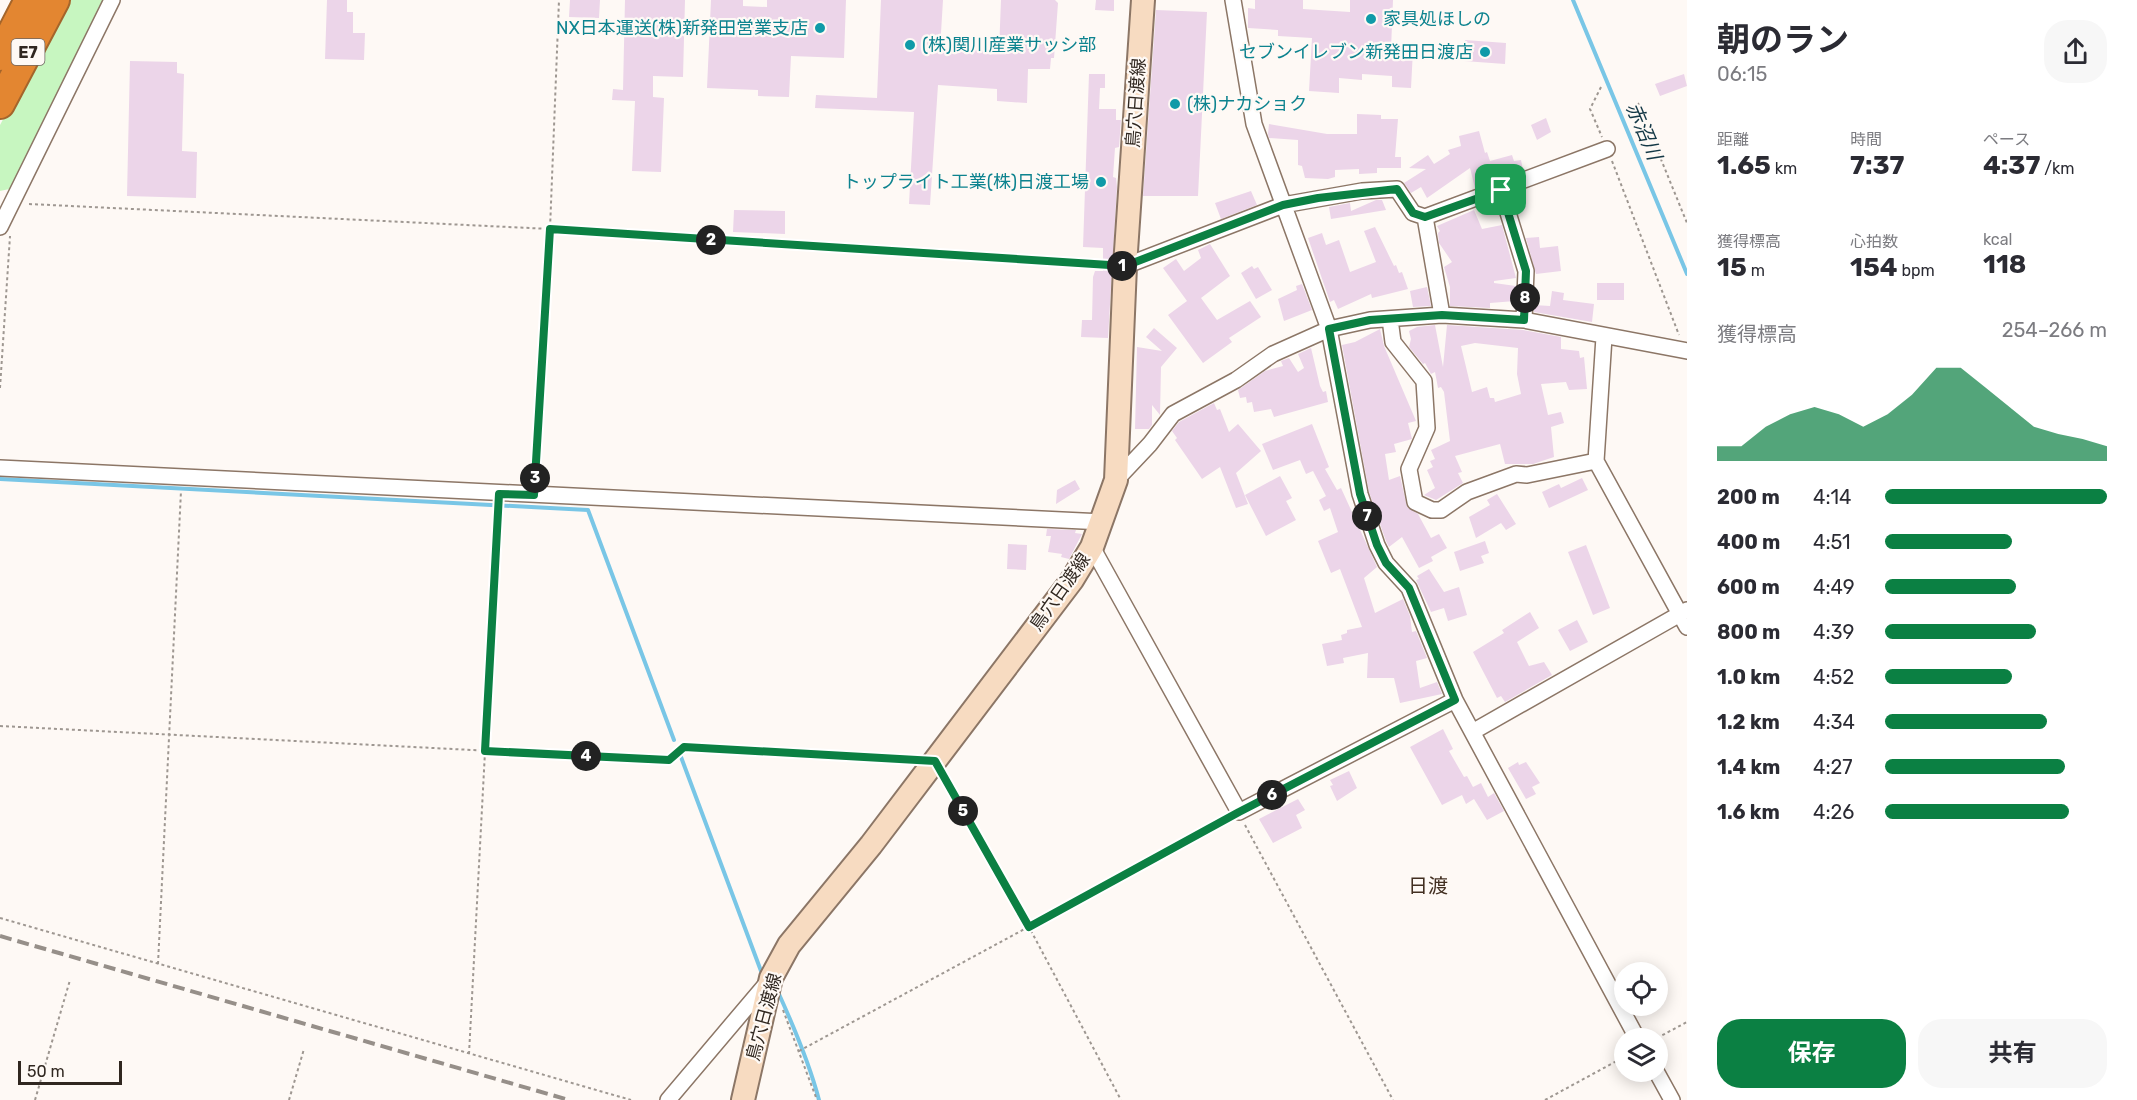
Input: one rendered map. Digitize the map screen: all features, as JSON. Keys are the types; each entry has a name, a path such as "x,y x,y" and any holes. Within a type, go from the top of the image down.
{"highway":[{"name":"E7","path":"0,56 29,0"},
{"name":"E7","path":"0,104 56,0"}],"main road":[{"name":"鳥穴日渡線","path":"743,1100 771,978 789,945 812,914 871,845 1072,580 1092,547 1102,522 1116,480 1125,266 1143,0"}],"street":[{"path":"0,227 6,203 112,0"},
{"path":"1233,0 1254,124 1329,329 1360,494 1377,545 1386,563 1409,588 1455,700 1474,731 1632,1028"},
{"path":"1125,266 1283,205 1329,196 1397,189 1413,213 1425,217 1607,149"},
{"path":"1501,190 1526,271 1524,320"},
{"path":"1425,217 1442,315"},
{"path":"1116,480 1150,444 1173,414 1236,380 1273,354 1329,329 1390,319 1442,315 1524,320 1686,351"},
{"path":"1390,319 1393,342 1414,372 1424,381 1427,428 1409,469 1415,502 1432,510 1441,510 1467,492 1516,474 1527,475 1596,461"},
{"path":"1474,731 1685,617 1596,461 1604,337"},
{"path":"0,468 1102,522"},
{"path":"1092,547 1239,812 1455,700"},
{"path":"668,1100 771,978"},
{"path":"1662,1082 1672,1100"}],"path":[{"path":"534,495 550,229 560,0"},
{"path":"1601,87 1590,109 1686,351"},
{"path":"1638,103 1687,223"},
{"path":"0,388 6,203 550,229 1125,266"},
{"path":"158,964 182,476"},
{"path":"469,1054 499,494"},
{"path":"0,726 669,760 684,747 935,761 1029,927 1120,1100"},
{"path":"798,1051 1239,812 1393,1100"},
{"path":"0,918 631,1100"},
{"path":"35,1100 70,980"},
{"path":"783,1009 818,1100"},
{"path":"1668,1032 1687,1022"},
{"path":"289,1100 304,1049"},
{"path":"1545,1100 1614,1062"}],"green space":[{"path":"67,0 105,0 14,188 0,191 0,125"}],"building":[{"path":"327,0 347,0 347,12 353,12 353,33 365,33 364,60 325,59"},
{"path":"570,0 600,0 599,18 569,17"},
{"path":"625,0 685,0 683,77 653,76 653,97 664,98 661,172 632,171 635,101 612,100 613,89 623,90"},
{"path":"711,0 743,0 743,6 767,7 767,0 846,0 844,58 791,56 789,97 758,96 758,90 707,88"},
{"path":"881,0 943,0 940,49 999,51 1001,0 1055,0 1058,3 1054,58 1051,58 1050,69 1028,69 1027,103 997,101 997,89 938,85 930,205 909,204 914,112 815,108 816,95 877,98"},
{"path":"1096,0 1114,0 1114,11 1095,10"},
{"path":"1255,0 1303,0 1303,9 1350,12 1350,0 1393,0 1391,49 1413,50 1411,88 1392,87 1392,76 1362,74 1362,80 1339,78 1339,93 1309,91 1312,38 1278,36 1278,30 1248,28 1248,8 1255,9"},
{"name":"(株)ナカショク","path":"1156,10 1207,12 1198,196 1143,196"},
{"name":"セブンイレブン新発田日渡店","path":"1465,40 1506,43 1505,64 1464,61"},
{"path":"130,61 177,62 177,73 184,74 182,151 197,152 196,198 127,196"},
{"name":"トップライト工業(株)日渡工場","path":"1089,74 1105,74 1105,88 1100,88 1099,109 1116,109 1116,120 1121,120 1119,147 1115,148 1113,177 1116,178 1117,187 1108,338 1081,337 1082,320 1092,320 1095,271 1103,271 1103,248 1083,247"},
{"path":"1684,74 1687,86 1660,96 1655,84"},
{"path":"1357,114 1381,115 1381,119 1398,119 1395,157 1401,157 1401,168 1377,168 1377,173 1359,174 1359,169 1335,170 1335,177 1328,179 1305,178 1302,166 1298,165 1298,140 1269,138 1268,134 1269,124 1327,134 1357,134"},
{"path":"1546,118 1551,132 1537,140 1531,125"},
{"path":"1479,131 1485,153 1487,152 1490,161 1512,155 1514,161 1521,160 1523,170 1475,188 1470,168 1427,198 1421,187 1411,193 1404,183 1426,169 1409,168 1428,155 1434,164 1450,154 1448,150 1461,146 1459,136"},
{"path":"1251,191 1257,205 1221,219 1215,203"},
{"path":"1376,200 1382,200 1386,210 1331,219 1329,207 1350,203 1351,211"},
{"path":"734,210 785,211 785,234 733,232"},
{"path":"1474,210 1482,229 1502,225 1516,278 1494,281 1494,283 1516,286 1515,301 1490,303 1490,308 1450,306 1450,287 1444,267 1452,262 1439,243 1438,233 1440,231 1437,226"},
{"path":"1375,227 1394,266 1396,265 1399,273 1402,272 1408,289 1372,298 1371,294 1338,309 1334,300 1330,302 1308,238 1322,233 1326,245 1339,240 1350,272 1376,262 1364,231"},
{"path":"1539,237 1540,248 1558,246 1561,271 1536,274 1526,238"},
{"path":"1210,244 1230,276 1201,298 1217,320 1250,301 1261,317 1229,338 1232,342 1203,363 1168,315 1187,301 1163,268 1176,259 1184,271 1201,258 1198,250"},
{"path":"1252,266 1254,269 1258,267 1272,290 1256,299 1241,273"},
{"path":"1597,283 1624,283 1624,300 1597,300"},
{"path":"1302,284 1312,310 1284,321 1278,299 1297,290 1296,286"},
{"path":"1427,287 1431,306 1413,307 1410,291"},
{"path":"1552,291 1564,293 1563,300 1594,304 1592,322 1534,312 1534,305 1550,306"},
{"path":"1435,325 1443,367 1447,325 1523,330 1561,337 1561,349 1579,351 1580,358 1584,357 1587,389 1569,390 1566,382 1541,384 1548,415 1561,412 1564,423 1551,427 1554,457 1533,464 1505,464 1500,444 1455,456 1462,472 1458,473 1463,483 1436,500 1424,495 1435,488 1427,470 1433,467 1430,461 1435,459 1431,450 1450,441 1444,392 1441,387 1438,388 1435,372 1431,374 1425,363 1423,364 1409,347 1411,339 1409,331 1417,327","holes":["1475,343 1518,348 1517,374 1521,394 1495,402 1494,398 1490,398 1487,387 1472,392 1461,346"]},
{"path":"1154,328 1177,348 1161,367 1160,415 1152,405 1152,425 1149,429 1135,429 1137,347 1162,351 1146,337"},
{"path":"1380,329 1384,346 1416,421 1408,423 1412,439 1394,444 1396,452 1385,454 1389,480 1400,476 1407,507 1418,514 1431,538 1439,534 1447,548 1431,557 1433,561 1419,568 1402,537 1389,547 1369,492 1342,345 1355,342"},
{"path":"1311,348 1320,386 1323,392 1326,391 1328,402 1274,417 1271,409 1254,412 1252,402 1247,403 1246,397 1240,398 1238,390 1265,371 1283,366 1281,361 1289,358 1298,372 1304,368 1298,354"},
{"path":"1214,403 1217,410 1220,409 1229,432 1238,424 1261,451 1236,473 1248,504 1236,508 1220,467 1202,479 1175,440 1177,438 1172,431 1179,422"},
{"path":"1312,424 1329,467 1325,469 1337,490 1341,488 1377,567 1364,578 1375,613 1403,599 1410,616 1412,632 1416,631 1427,658 1416,661 1420,688 1437,682 1442,694 1400,703 1394,678 1367,678 1368,653 1343,658 1344,663 1327,666 1322,644 1342,640 1341,635 1347,633 1347,630 1362,627 1340,569 1331,573 1318,541 1338,532 1330,508 1324,511 1319,500 1326,496 1313,471 1306,474 1300,460 1273,470 1262,444"},
{"path":"1280,476 1292,498 1286,501 1296,520 1266,536 1245,495"},
{"path":"1582,478 1588,490 1549,508 1542,492 1559,484 1561,488"},
{"path":"1075,480 1080,489 1056,504 1057,490"},
{"path":"1497,494 1516,524 1506,530 1501,523 1476,538 1469,517 1490,505 1487,500"},
{"path":"1047,529 1076,530 1075,533 1082,534 1069,559 1061,557 1062,554 1048,552 1051,536 1046,536"},
{"path":"1485,541 1489,553 1481,556 1484,563 1460,571 1454,552"},
{"path":"1008,544 1027,545 1026,570 1007,569"},
{"path":"1586,545 1610,608 1593,615 1568,552"},
{"path":"1429,569 1444,592 1459,587 1467,615 1448,621 1444,608 1431,612 1416,580 1419,579 1417,576"},
{"path":"1530,612 1539,628 1517,642 1529,666 1544,662 1552,675 1505,702 1501,696 1497,698 1473,652 1504,633 1502,630"},
{"path":"1577,620 1588,642 1570,651 1558,630"},
{"path":"1443,729 1453,749 1449,751 1464,777 1467,776 1473,787 1481,783 1488,797 1494,793 1504,811 1487,820 1474,799 1466,804 1462,795 1442,805 1410,747"},
{"path":"1518,762 1519,765 1526,762 1540,783 1532,787 1536,794 1526,799 1508,768"},
{"path":"1349,771 1357,788 1337,801 1330,786 1333,785 1330,780"},
{"path":"1298,799 1305,810 1296,815 1302,828 1273,843 1259,819"}],"waterway":[{"name":"赤沼川","path":"1573,0 1687,274"},
{"path":"0,479 588,510 674,740"},
{"path":"681,757 761,971 765,974"},
{"path":"778,992 801,1045 819,1100"}],"railway":[{"path":"0,936 569,1100"}],"place":[{"name":"家具処ほしの","path":"1371,19"},
{"name":"NX日本運送(株)新発田営業支店","path":"820,28"},
{"name":"(株)関川産業サッシ部","path":"910,45"},
{"name":"セブンイレブン新発田日渡店","path":"1485,52"},
{"name":"(株)ナカショク","path":"1175,104"},
{"name":"トップライト工業(株)日渡工場","path":"1101,182"}],"district":[{"name":"日渡","path":"1428,886"}],"route":[{"path":"1397,189 1413,213 1425,217 1501,190 1526,271 1524,320 1442,315 1370,320 1329,329 1360,494 1377,545 1386,563 1409,588 1455,700 1239,812 1029,927 935,761 684,747 669,760 485,751 499,494 534,495 550,229 1125,266 1283,205 1362,191 1397,189"}]}
